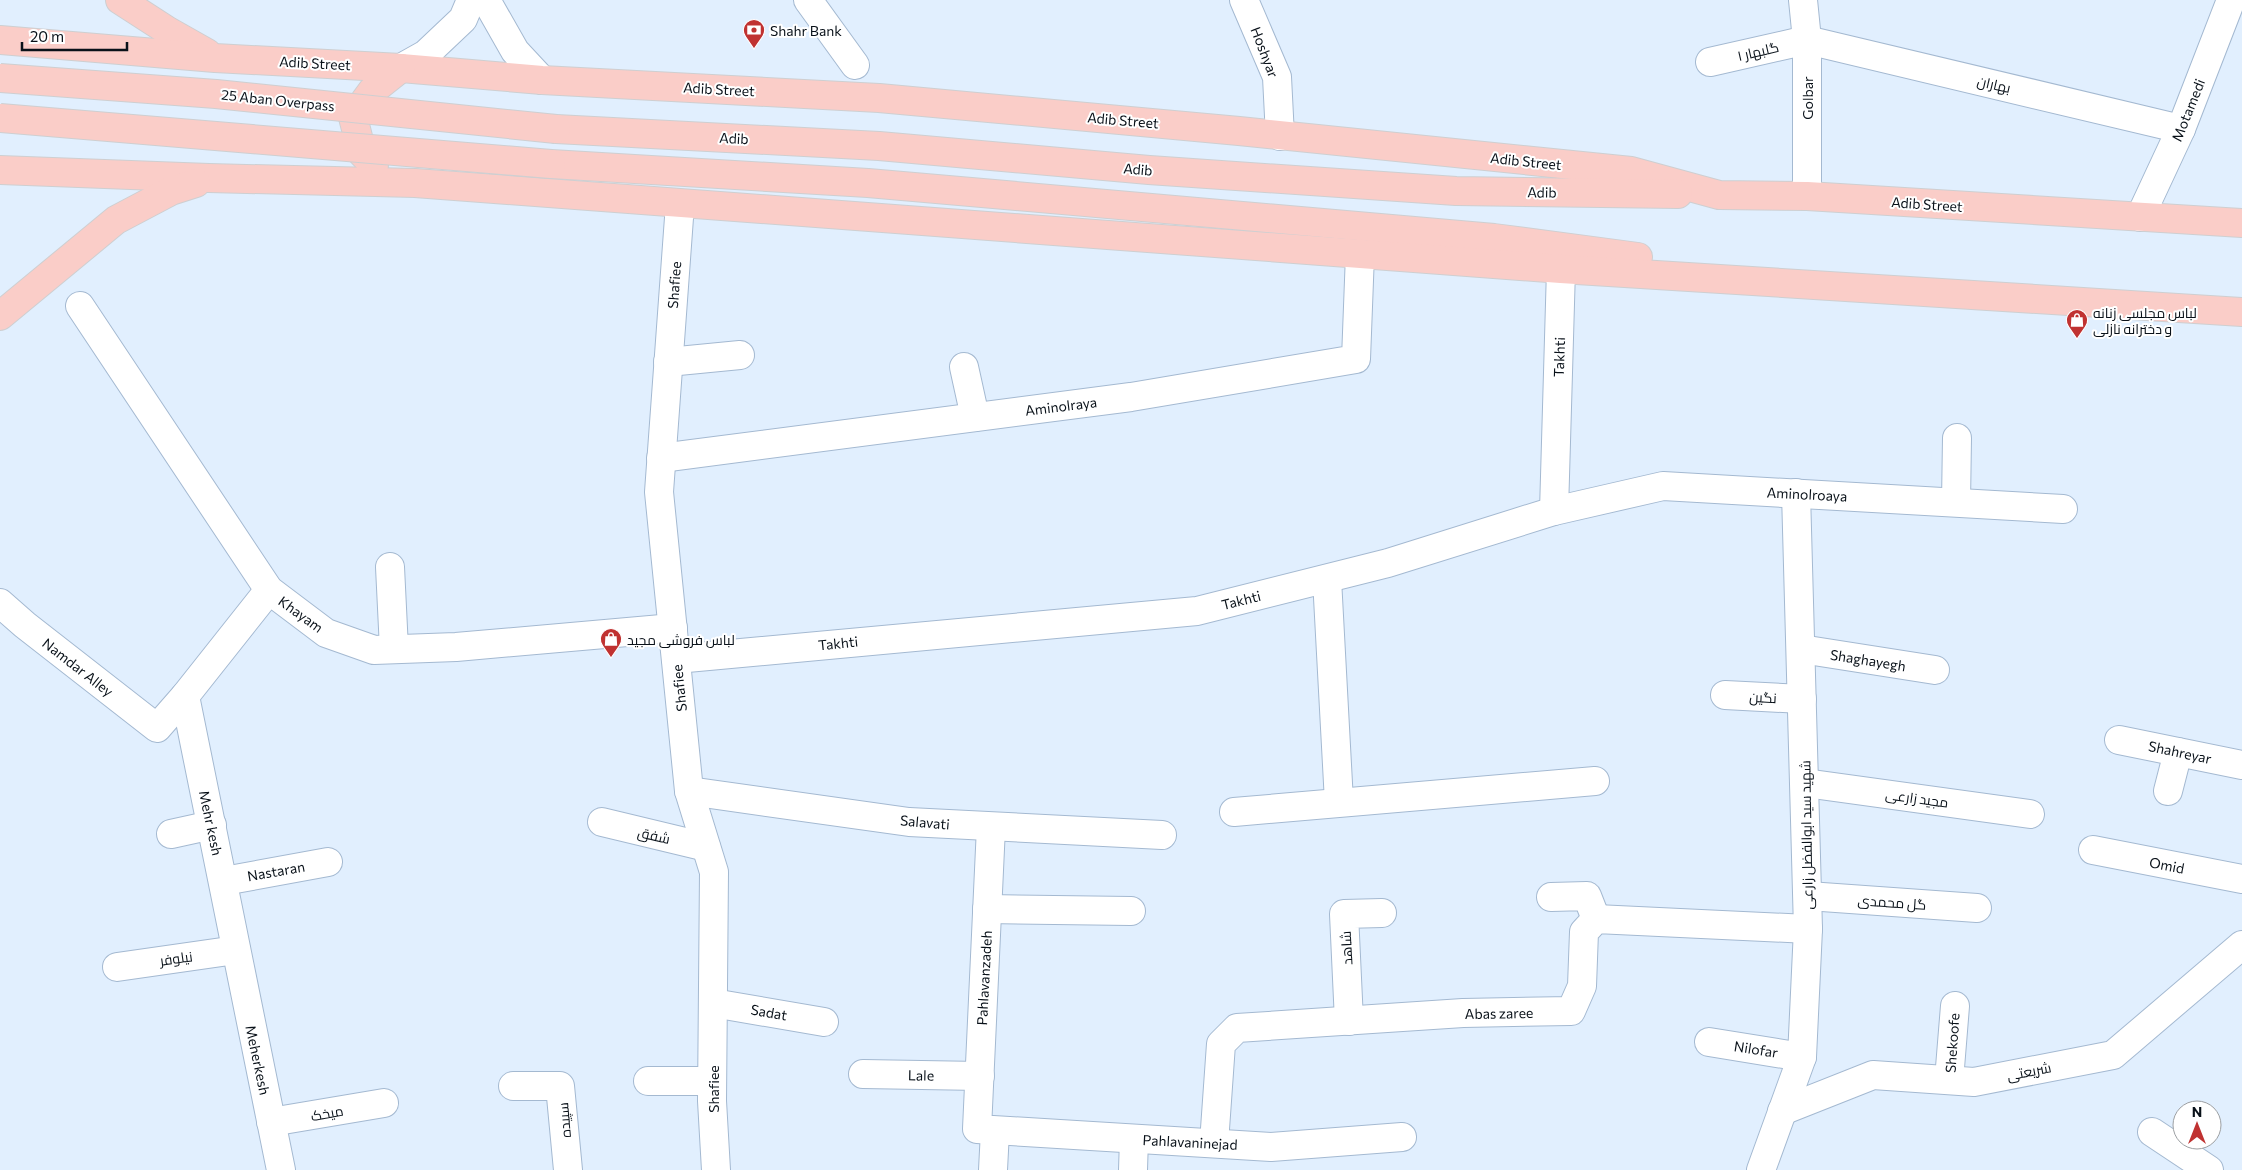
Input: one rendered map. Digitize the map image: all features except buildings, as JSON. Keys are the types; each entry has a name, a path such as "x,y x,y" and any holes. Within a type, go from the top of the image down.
{"main road":[{"path":"120,0 215,58"},
{"name":"Adib Street","path":"0,40 215,58 401,68 542,80 879,98 1632,171 1719,195 1807,196 2242,223"},
{"path":"401,68 372,91 353,116 362,153 378,169 415,183"},
{"name":"25 Aban Overpass","path":"0,78 216,94 556,129 879,146 1149,170 1456,191 1719,195"},
{"path":"0,118 551,164 868,183 1494,238 1644,258 1700,278"},
{"path":"0,170 415,183 1561,269 2242,312"},
{"path":"0,316 116,220 171,191 209,178"}],"street":[{"path":"401,68 426,54 463,19 471,0"},
{"path":"486,0 515,51 542,80"},
{"path":"808,0 855,65"},
{"name":"Hoshyar","path":"1244,0 1277,77 1280,136"},
{"name":"Golbar","path":"1803,0 1807,40 1807,196"},
{"name":"Motamedi","path":"2140,218 2181,129 2231,0"},
{"name":"گلبهار ۱","path":"1710,62 1807,40"},
{"name":"بهاران","path":"1807,40 2181,129"},
{"name":"Shafiee","path":"680,204 659,492 689,792 714,872 712,1081 716,1170"},
{"name":"Aminolraya","path":"662,458 1131,396 1356,359 1360,254"},
{"name":"Takhti","path":"676,659 1197,611 1388,563 1554,512 1561,269"},
{"name":"Khayam","path":"80,306 269,590 326,633 374,650 456,647 673,628"},
{"path":"668,362 740,354"},
{"path":"964,367 975,417"},
{"path":"1956,502 1957,438"},
{"name":"Aminolroaya","path":"1554,512 1662,486 2063,508"},
{"name":"شهید سید ابوالفضل زارعی","path":"1761,1170 1802,1057 1808,896 1796,493"},
{"path":"390,567 394,649"},
{"path":"1327,578 1339,802"},
{"path":"185,696 269,590"},
{"name":"Namdar Alley","path":"0,603 24,625 157,728 185,696"},
{"name":"Shaghayegh","path":"1801,649 1935,670"},
{"name":"نگین","path":"1725,695 1802,699"},
{"name":"Mehr kesh","path":"185,696 224,881 236,950"},
{"name":"Shahreyar","path":"2119,740 2242,765"},
{"path":"2168,791 2178,752"},
{"path":"1234,812 1595,781"},
{"name":"مجید زارعی","path":"1805,783 2030,814"},
{"name":"Salavati","path":"689,792 909,822 1162,835"},
{"name":"شفق","path":"602,822 706,848"},
{"path":"171,834 212,825"},
{"name":"Pahlavanzadeh","path":"991,827 980,1076 993,1170"},
{"name":"Omid","path":"2093,850 2242,879"},
{"name":"Nastaran","path":"224,881 328,862"},
{"path":"1550,897 1587,896 1596,919 1808,929"},
{"name":"گل محمدی","path":"1808,896 1977,908"},
{"path":"987,909 1131,910"},
{"name":"شاهد","path":"1349,1021 1344,914 1382,913"},
{"name":"Abas zaree","path":"1214,1143 1222,1044 1237,1028 1463,1013 1571,1011 1582,986 1584,932 1596,919"},
{"name":"شریعتی","path":"1782,1111 1873,1075 1974,1082 2112,1055 2242,945"},
{"name":"نیلوفر","path":"117,966 236,950"},
{"name":"Meherkesh","path":"236,950 281,1170"},
{"name":"Sadat","path":"713,1003 824,1022"},
{"name":"Shekoofe","path":"1949,1080 1955,1006"},
{"name":"Nilofar","path":"1709,1042 1802,1057"},
{"name":"Lale","path":"863,1074 980,1076"},
{"path":"648,1081 712,1081"},
{"name":"سپیده","path":"514,1086 560,1086 568,1170"},
{"name":"میخک","path":"271,1122 384,1103"},
{"name":"Pahlavaninejad","path":"986,1130 1214,1143 1271,1158 1402,1137"},
{"path":"2152,1132 2209,1170"},
{"path":"1133,1170 1134,1139"}],"place":[{"name":"Shahr Bank","path":"754,49"},
{"name":"لباس مجلسی زنانه و دخترانه نازلی","path":"2077,339"},
{"name":"لباس فروشی مجید","path":"611,658"}]}
